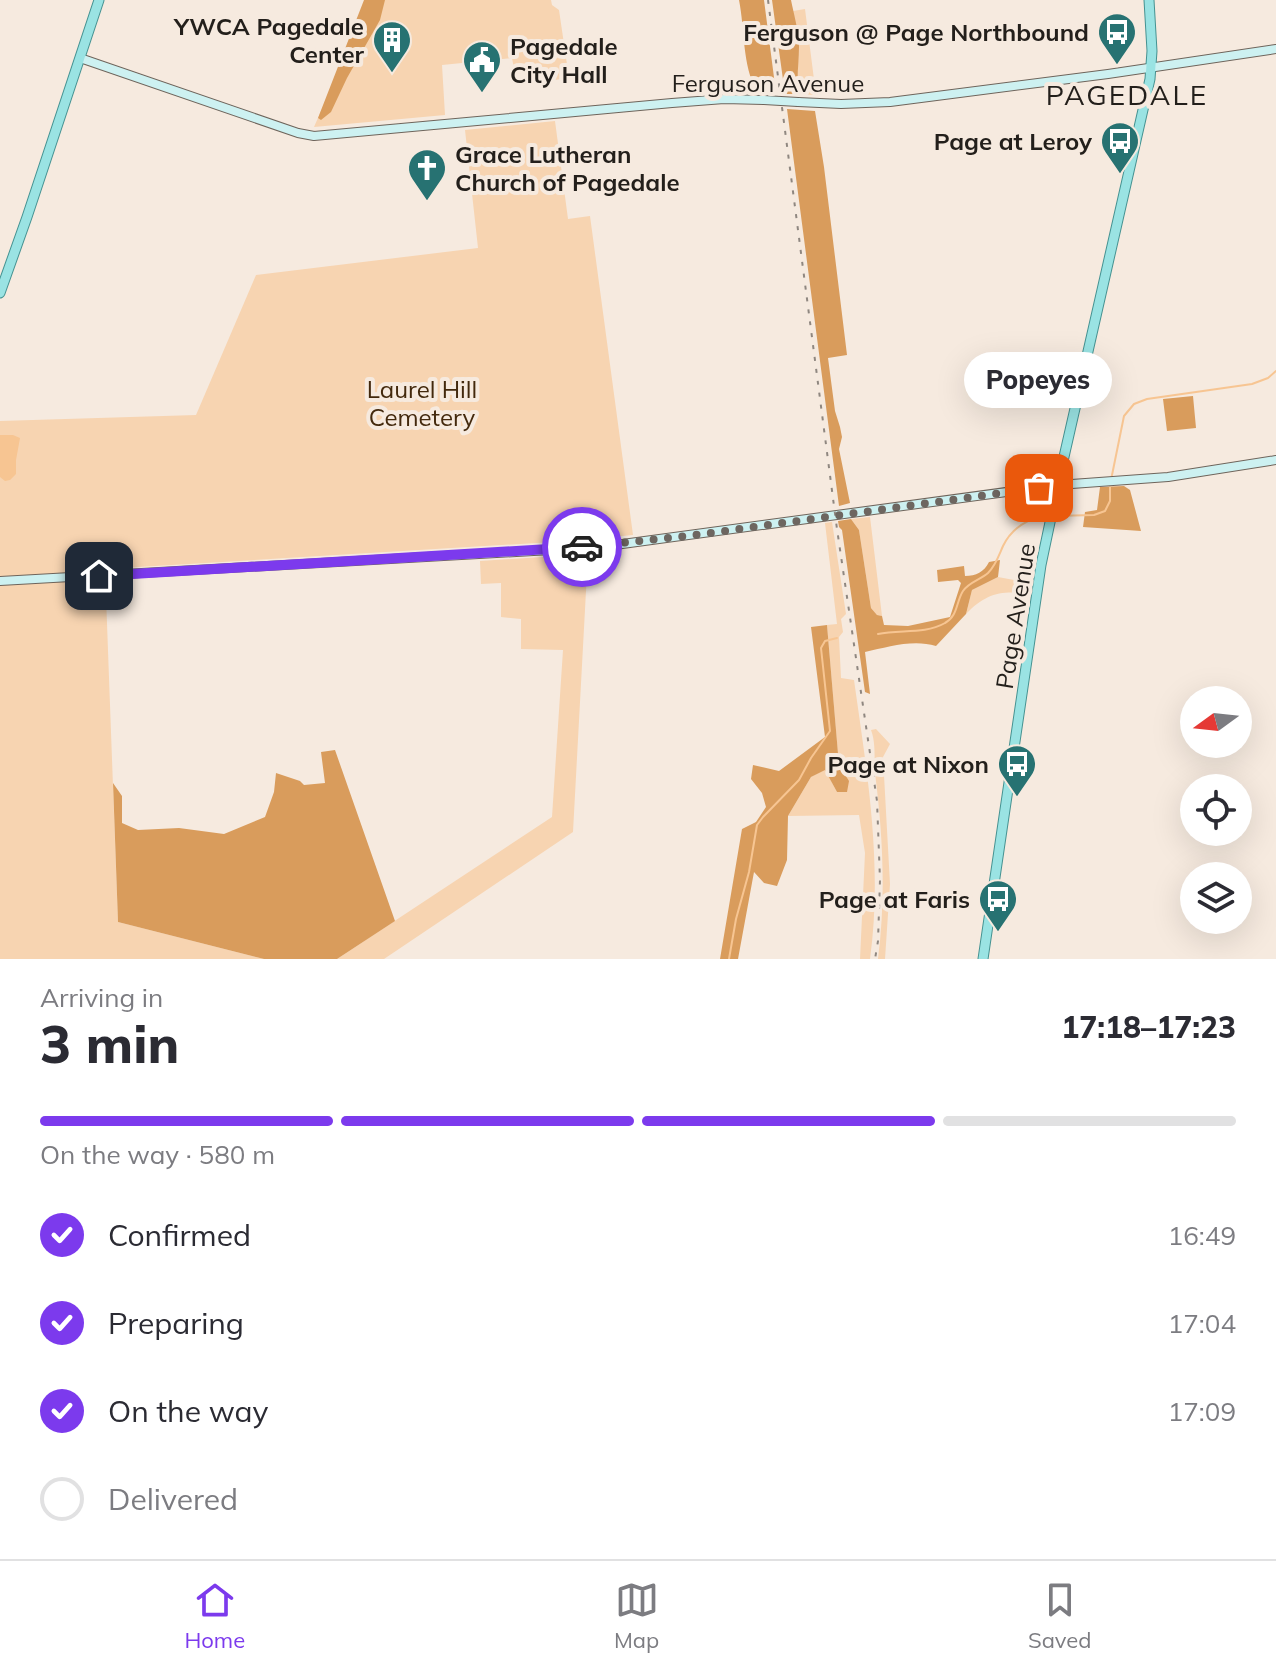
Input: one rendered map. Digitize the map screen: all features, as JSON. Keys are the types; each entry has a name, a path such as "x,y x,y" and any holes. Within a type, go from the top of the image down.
{"main road":[{"path":"0,293 99,0"},
{"name":"Page Avenue","path":"983,959 1041,565 1151,68 1149,0"}],"street":[{"name":"Ferguson Avenue","path":"80,58 314,136 724,99 841,104 890,102 1276,49"},
{"path":"0,581 615,545 1058,485 1168,477 1276,460"}],"green space":[{"path":"369,0 551,0 559,10 569,78 548,81 542,71 515,74 512,58 442,65 445,115 314,127"},
{"path":"805,9 816,95 799,94 798,88 799,44 793,11"},
{"name":"Laurel Hill Cemetery","path":"555,121 568,219 590,216 633,535 105,569 118,922 264,959 0,959 0,421 196,415 256,275 478,248 465,130"},
{"path":"870,517 882,616 871,608 859,530 851,519"},
{"path":"832,522 846,614 841,619 843,632 839,637 841,678 854,680 872,819 875,889 870,959 860,959 865,853 859,815 788,816 811,777 825,769 837,792 839,766 827,625 837,624 825,523"},
{"path":"588,554 573,832 384,959 337,959 552,817 563,650 521,649 521,619 501,617 501,583 481,584 480,561"},
{"path":"998,577 1031,583 1030,594 1011,592 988,597 966,614 972,590"},
{"path":"876,729 890,744 883,757 890,884 885,959 878,959 882,866 871,730"}],"shaded area":[{"path":"364,0 385,0 380,20 331,112 321,120 318,118"},
{"path":"739,0 764,0 776,93 757,92 752,82"},
{"path":"772,0 791,0 799,41 799,94 785,94"},
{"path":"787,109 815,111 824,167 847,355 828,358 842,437 839,449 850,503 839,506"},
{"path":"1193,396 1196,428 1167,431 1163,399"},
{"path":"0,435 20,438 16,474 5,481 0,477"},
{"path":"1124,486 1130,490 1141,531 1083,527 1085,512 1097,510 1100,487"},
{"path":"851,519 859,530 871,608 882,616 884,625 908,626 950,617 961,583 958,580 938,582 937,570 964,566 965,576 969,576 982,571 989,562 1000,560 998,577 972,590 966,614 936,646 909,644 865,652 870,694 865,692 842,530 838,521"},
{"path":"827,625 839,765 849,781 847,792 837,792 825,770 811,777 788,816 787,860 777,886 764,883 754,872 738,959 720,959 742,829 756,822 766,807 762,793 751,779 753,765 779,771 825,737 811,627"},
{"path":"335,750 395,921 337,959 264,959 118,922 113,783 122,796 122,823 138,830 179,828 224,834 265,817 274,792 276,773 304,785 325,783 321,752"}],"waterway":[{"path":"1111,480 1124,416 1134,404 1147,399 1252,384 1276,371"},
{"path":"1054,516 1094,515 1105,511 1110,501 1110,486"},
{"path":"878,634 929,629 945,623 952,617 965,588 991,570 1011,534 1028,521 1048,516"},
{"path":"729,959 757,825 799,780 830,731 821,648 825,641 837,638"}],"railway":[{"path":"768,0 837,529 877,801 880,880 875,959"}],"way so far":[{"path":"582,547 688,536 1039,488"}],"place":[{"name":"Ferguson @ Page Northbound","path":"1117,66"},
{"name":"YWCA Pagedale Center","path":"392,74"},
{"name":"Pagedale City Hall","path":"482,94"},
{"name":"Page at Leroy","path":"1120,175"},
{"name":"Grace Lutheran Church of Pagedale","path":"427,202"},
{"name":"Popeyes","path":"1039,488"},
{"name":"Page at Nixon","path":"1017,798"},
{"name":"Page at Faris","path":"998,933"}],"district":[{"name":"PAGEDALE","path":"1127,94"}],"route":[{"path":"99,576 582,547"}]}
